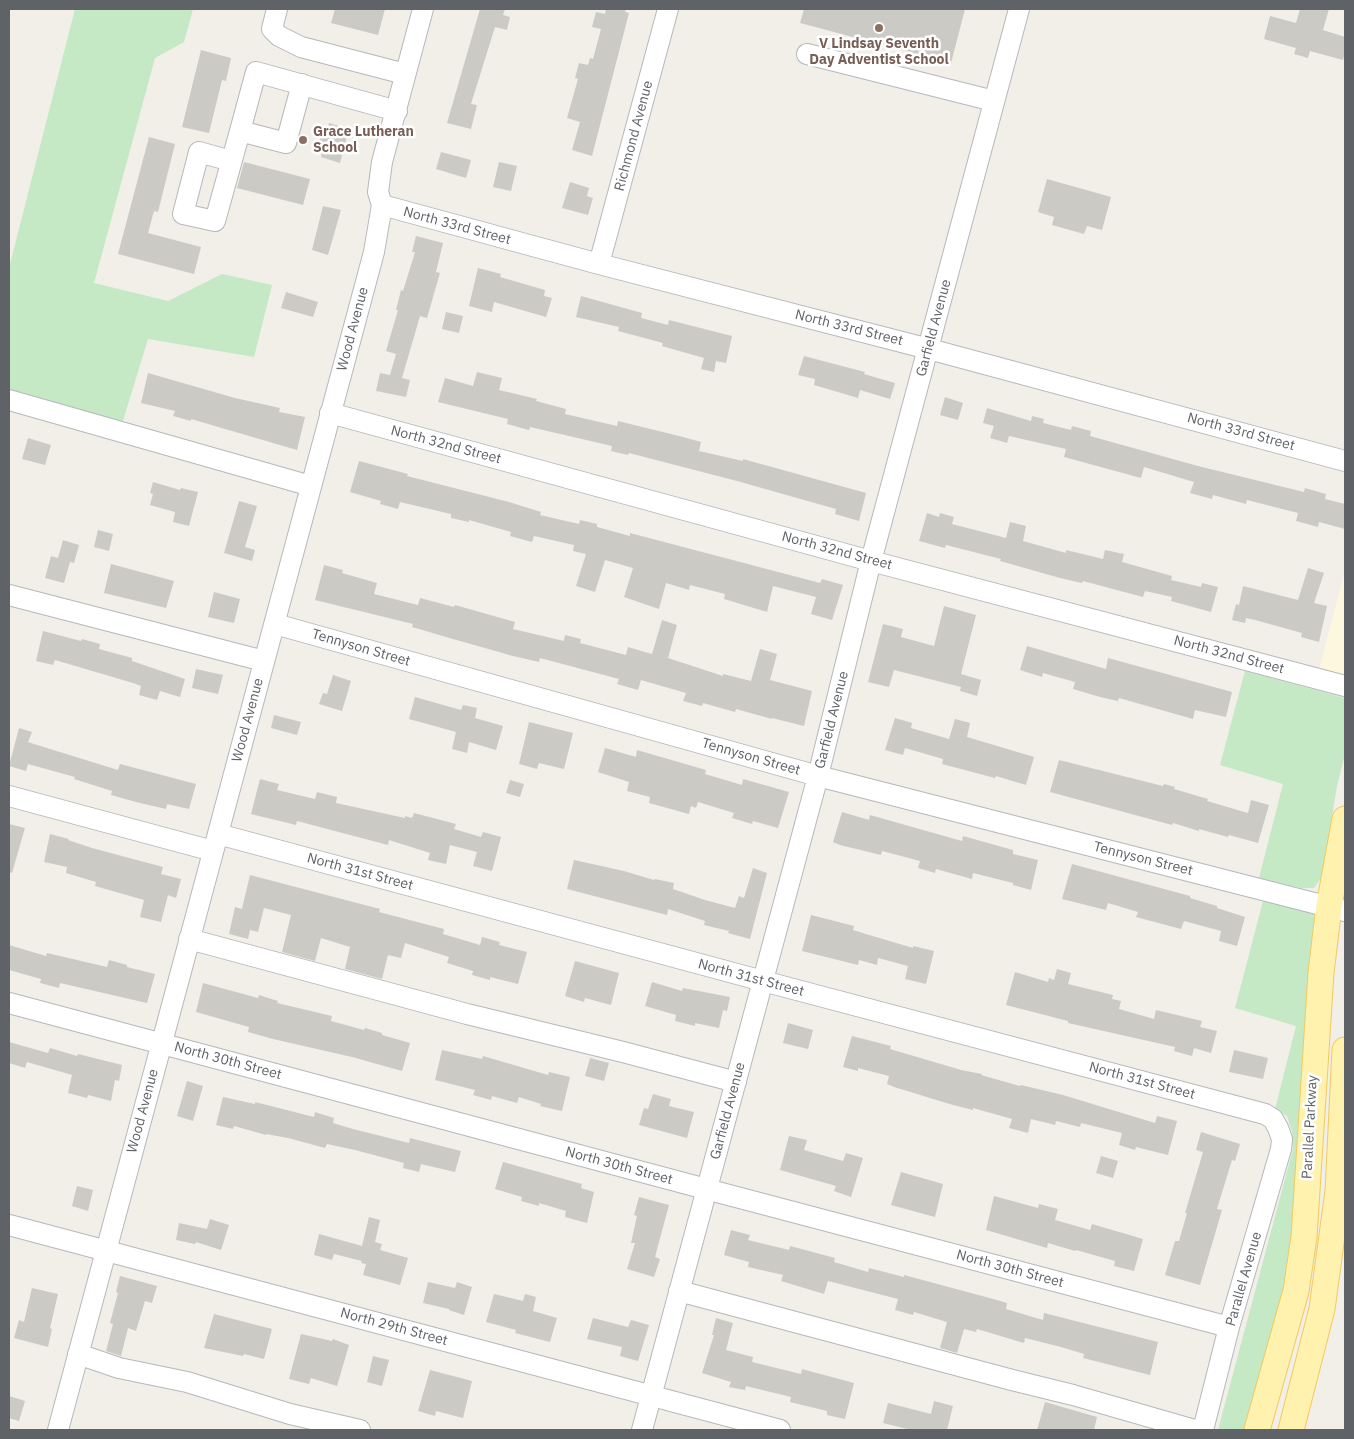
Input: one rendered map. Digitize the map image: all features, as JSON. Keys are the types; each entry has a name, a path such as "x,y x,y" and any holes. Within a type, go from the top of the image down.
{"main road":[{"name":"Parallel Parkway","path":"1257,1430 1296,1291 1304,1237 1321,973 1337,909 1345,819"},
{"path":"1290,1430 1322,1309 1337,1201 1345,1050"}],"street":[{"path":"277,9 272,29 279,36 302,46 405,74"},
{"name":"Wood Avenue","path":"58,1430 374,252 382,205 378,192 382,162 397,111 422,9"},
{"name":"Richmond Avenue","path":"599,264 668,9"},
{"name":"Garfield Avenue","path":"642,1430 818,776 871,561 1019,9"},
{"path":"806,54 994,101"},
{"path":"232,161 256,72 397,111"},
{"path":"240,131 286,143 302,84"},
{"name":"North 33rd Street","path":"382,205 1345,460"},
{"path":"9,400 311,486"},
{"name":"North 32nd Street","path":"330,413 871,561 1345,686"},
{"path":"9,595 264,661"},
{"name":"Tennyson Street","path":"275,624 818,776 1337,909"},
{"name":"North 31st Street","path":"9,796 215,842 763,981 1265,1114 1273,1119 1278,1128"},
{"path":"189,938 468,1014 736,1082"},
{"name":"North 30th Street","path":"9,1003 706,1190 1229,1327"},
{"name":"Parallel Avenue","path":"1202,1430 1229,1327 1281,1149 1282,1139 1278,1128"},
{"name":"North 29th Street","path":"9,1225 780,1430"},
{"path":"679,1291 1073,1395 1195,1430"},
{"path":"78,1354 119,1368 187,1382 290,1414 360,1430"}],"shaded area":[{"path":"1345,571 1345,675 1319,669"}],"green space":[{"path":"75,9 193,9 184,42 155,58 94,283 168,301 222,274 272,285 254,357 148,339 122,424 9,392 9,268"},
{"path":"1245,671 1345,698 1345,754 1337,786 1322,877 1314,888 1301,888 1259,878 1283,784 1220,765"},
{"path":"1263,901 1306,911 1315,915 1318,924 1294,1246 1287,1289 1249,1430 1218,1430 1293,1149 1292,1132 1287,1116 1275,1109 1296,1026 1235,1008"}],"building":[{"path":"335,9 385,9 378,35 331,23"},
{"path":"480,9 505,9 503,15 510,17 507,30 495,27 471,104 477,105 471,129 447,123"},
{"path":"606,9 626,9 625,12 629,13 592,156 572,150 580,122 567,118 578,79 575,78 579,63 588,65 590,58 593,59 601,29 592,27 596,12 605,14"},
{"path":"804,9 965,9 951,63 800,23"},
{"path":"1300,9 1329,9 1323,30 1345,37 1343,60 1310,51 1308,58 1294,54 1296,48 1264,39 1270,16 1296,23"},
{"path":"201,50 231,58 226,81 222,80 209,133 182,127"},
{"path":"329,123 349,129 340,163 321,157 323,147 318,146 322,133 326,134"},
{"path":"149,137 175,144 158,212 154,211 148,233 201,247 194,274 118,254"},
{"path":"441,152 471,160 466,178 436,169"},
{"path":"244,162 310,179 303,205 237,188"},
{"path":"499,162 517,166 511,191 493,187"},
{"path":"1047,179 1111,197 1102,230 1087,226 1084,234 1052,225 1054,217 1038,212"},
{"path":"570,182 589,188 587,196 593,198 588,215 562,208"},
{"path":"323,206 341,210 328,255 312,250"},
{"path":"416,236 443,243 436,272 440,273 427,318 420,316 402,378 410,380 406,397 376,391 380,373 390,375 396,354 386,351 398,310 396,310 401,290 403,291 415,252 412,252"},
{"path":"478,268 501,274 500,277 545,290 544,296 552,298 546,317 494,302 492,312 469,306"},
{"path":"286,292 318,302 313,317 281,308"},
{"path":"581,296 642,313 641,318 668,325 669,320 732,336 726,363 716,361 714,372 701,369 704,358 662,346 663,343 618,331 619,327 576,317"},
{"path":"446,312 463,316 459,333 442,329"},
{"path":"804,356 865,372 864,374 895,383 890,399 860,390 858,398 814,385 815,379 798,375"},
{"path":"477,372 502,378 499,390 537,399 536,401 566,409 565,414 617,426 618,421 683,437 701,442 699,451 743,461 743,459 866,493 859,521 835,514 836,509 737,481 629,453 628,455 611,451 612,446 530,427 529,430 507,424 508,419 438,402 445,378 473,386"},
{"path":"148,373 235,398 280,408 279,412 305,417 297,450 191,419 191,421 173,416 175,411 141,403"},
{"path":"945,397 963,403 958,420 940,415"},
{"path":"987,408 1031,421 1032,416 1044,419 1043,423 1071,430 1072,426 1091,431 1090,436 1198,466 1304,492 1305,488 1326,494 1325,499 1345,504 1345,529 1319,522 1318,527 1296,521 1298,513 1247,500 1246,504 1213,495 1212,499 1190,493 1194,482 1144,467 1141,478 1064,457 1066,449 1009,436 1007,443 990,438 994,426 983,423"},
{"path":"28,438 51,445 45,465 22,459"},
{"path":"359,461 408,474 407,476 509,502 541,512 540,515 579,524 580,520 630,536 630,533 820,583 822,579 843,585 832,620 811,614 816,597 773,586 767,612 724,599 725,594 690,585 689,590 666,583 659,609 624,597 633,568 605,560 595,592 576,586 586,554 573,551 574,545 534,536 532,542 510,536 511,532 469,520 469,522 451,518 451,514 400,502 398,509 380,504 381,501 350,492"},
{"path":"153,482 180,490 181,488 198,492 189,526 173,522 175,512 150,505 153,494 150,493"},
{"path":"239,501 257,506 245,547 255,550 252,561 224,553"},
{"path":"927,513 939,517 940,513 954,517 952,524 1006,538 1010,522 1026,526 1023,541 1066,553 1066,550 1103,559 1105,550 1124,554 1122,562 1172,576 1171,580 1201,587 1202,583 1218,587 1211,612 1171,601 1172,597 1145,591 1143,597 1083,581 1082,583 1060,578 1000,561 1001,559 946,545 945,548 919,541"},
{"path":"98,530 113,534 109,551 94,547"},
{"path":"63,540 79,545 74,563 70,562 64,583 45,578 51,556 58,558"},
{"path":"111,564 174,581 166,608 104,593"},
{"path":"324,565 343,570 342,573 377,583 374,594 418,605 420,598 454,607 455,605 515,622 513,629 564,641 565,635 581,639 580,643 626,655 628,647 652,654 662,620 677,625 668,658 723,676 723,674 751,681 760,649 777,654 770,680 812,691 804,726 736,709 735,712 703,703 702,706 683,701 686,693 641,680 638,690 617,684 619,679 540,658 539,662 513,656 412,627 413,624 315,600"},
{"path":"1308,568 1324,573 1314,603 1327,606 1319,642 1301,637 1302,633 1255,620 1246,618 1245,623 1232,620 1236,604 1239,605 1243,586 1298,600"},
{"path":"214,592 240,599 234,623 208,617"},
{"path":"944,606 976,615 961,674 981,680 977,696 960,691 961,687 894,670 889,687 868,682 883,624 903,629 901,637 934,646"},
{"path":"43,631 100,644 99,649 132,658 132,661 185,679 180,697 160,691 157,700 139,695 141,686 133,683 55,660 53,665 36,661"},
{"path":"1027,646 1106,669 1108,658 1232,692 1226,717 1195,710 1193,719 1119,698 1118,701 1073,689 1075,682 1043,673 1042,677 1020,670"},
{"path":"196,669 223,675 218,694 192,688"},
{"path":"333,675 351,681 342,711 319,704 323,693 327,694"},
{"path":"415,697 461,710 463,705 477,708 475,718 503,726 496,750 469,742 467,753 452,749 456,732 409,719"},
{"path":"274,715 301,722 297,735 271,728"},
{"path":"895,718 912,723 911,728 949,739 955,719 970,723 967,737 1034,757 1026,785 942,764 943,759 905,748 903,755 885,750"},
{"path":"529,722 573,733 564,769 539,763 537,769 519,764"},
{"path":"19,728 32,732 28,742 34,744 118,770 120,764 196,784 189,809 167,804 166,809 136,802 111,795 112,791 74,779 75,777 28,764 26,771 9,766"},
{"path":"605,748 636,757 637,750 706,770 705,774 742,785 743,779 789,792 778,828 753,821 752,824 732,818 734,813 698,802 696,808 691,806 689,814 649,803 650,797 627,791 629,782 598,772"},
{"path":"1059,760 1163,786 1164,784 1175,787 1174,789 1208,799 1207,801 1248,813 1251,800 1269,805 1258,843 1229,835 1228,837 1199,829 1199,831 1173,823 1172,825 1050,792"},
{"path":"260,779 279,784 277,790 315,799 317,792 337,797 336,803 405,818 405,816 412,818 414,813 456,824 454,829 481,837 483,832 501,837 492,871 473,866 477,852 450,845 446,864 428,860 430,853 389,840 388,845 297,821 296,825 251,814"},
{"path":"510,780 524,784 520,797 506,793"},
{"path":"842,812 869,820 870,815 962,841 963,836 1013,850 1013,854 1038,860 1031,890 1013,885 1013,883 973,873 972,879 936,869 935,873 918,868 920,861 882,851 881,855 840,845 833,842"},
{"path":"9,824 25,828 12,873 9,872"},
{"path":"50,834 92,848 163,867 161,874 181,879 176,898 168,895 161,922 140,917 144,900 95,886 96,882 66,873 67,867 44,862"},
{"path":"574,860 654,880 674,883 673,889 735,908 739,896 744,898 753,868 767,873 750,939 728,933 729,931 704,925 705,921 668,909 667,915 567,889"},
{"path":"1072,864 1190,896 1190,898 1245,917 1237,946 1219,941 1221,931 1184,921 1181,929 1136,917 1138,912 1108,903 1106,910 1062,899"},
{"path":"250,875 380,909 379,912 444,929 443,934 480,945 482,937 500,942 499,945 527,952 518,984 472,975 473,971 447,963 449,957 405,943 401,958 388,955 382,979 345,969 350,947 321,938 315,961 282,952 291,915 264,908 258,932 250,930 248,939 229,934 235,907 242,909"},
{"path":"811,915 854,926 853,930 913,948 913,946 934,951 926,984 905,979 908,966 878,958 877,965 859,960 858,965 802,951"},
{"path":"9,945 46,956 47,953 107,967 109,960 155,974 147,1003 60,983 59,988 40,983 41,979 9,970"},
{"path":"575,961 619,973 611,1005 585,998 584,1002 565,996"},
{"path":"1057,969 1071,973 1068,984 1113,995 1112,999 1121,1001 1119,1009 1154,1019 1156,1010 1202,1021 1200,1027 1217,1031 1211,1053 1194,1048 1192,1056 1174,1051 1175,1047 1068,1023 1068,1021 1006,1005 1015,972 1048,982 1049,978 1054,980"},
{"path":"652,982 682,991 683,988 730,997 727,1011 723,1010 719,1028 695,1023 695,1026 675,1021 676,1015 645,1006"},
{"path":"203,983 258,998 259,995 278,1001 277,1003 332,1016 331,1021 364,1030 365,1028 410,1043 402,1071 248,1032 249,1027 196,1012"},
{"path":"788,1023 813,1030 808,1049 783,1043"},
{"path":"852,1036 891,1046 890,1049 961,1070 1063,1095 1155,1123 1157,1116 1177,1121 1168,1155 1136,1147 1135,1150 1119,1145 1122,1133 1081,1123 1080,1127 1056,1121 1055,1125 1031,1119 1028,1133 1009,1128 1012,1119 973,1108 973,1110 953,1105 894,1087 887,1084 889,1076 858,1068 858,1071 843,1067"},
{"path":"9,1042 48,1053 50,1048 77,1056 78,1054 122,1065 119,1081 115,1080 111,1101 88,1095 87,1098 68,1093 72,1075 27,1062 25,1068 9,1063"},
{"path":"442,1050 482,1059 483,1056 548,1075 549,1072 570,1077 562,1111 540,1106 541,1104 519,1097 517,1103 492,1096 491,1100 473,1095 475,1090 435,1080"},
{"path":"1234,1050 1268,1058 1263,1079 1229,1072"},
{"path":"590,1058 609,1063 604,1081 585,1076"},
{"path":"187,1081 203,1086 193,1121 177,1116"},
{"path":"653,1094 671,1099 669,1106 694,1112 687,1138 639,1125 644,1108 648,1109"},
{"path":"223,1097 255,1104 255,1102 314,1117 315,1112 334,1118 333,1123 353,1129 409,1143 410,1138 461,1151 455,1172 421,1164 419,1172 403,1168 404,1163 355,1150 327,1144 325,1148 234,1126 233,1129 216,1125"},
{"path":"1201,1132 1240,1144 1235,1161 1232,1160 1217,1209 1222,1210 1200,1285 1165,1275 1175,1241 1179,1241 1203,1152 1196,1150"},
{"path":"789,1136 807,1140 804,1150 843,1161 846,1153 863,1158 851,1197 834,1191 836,1186 780,1170"},
{"path":"1101,1156 1118,1161 1113,1178 1096,1173"},
{"path":"503,1162 582,1184 581,1188 594,1192 587,1223 565,1217 566,1211 539,1203 539,1206 521,1201 522,1197 495,1189"},
{"path":"901,1172 943,1184 935,1217 891,1205"},
{"path":"77,1186 93,1190 88,1211 72,1206"},
{"path":"994,1196 1038,1208 1039,1204 1058,1209 1055,1220 1090,1230 1092,1224 1143,1239 1134,1271 1114,1266 1115,1261 1076,1250 1048,1243 1047,1248 986,1230"},
{"path":"639,1197 669,1205 655,1257 660,1259 654,1277 627,1269 635,1243 631,1243 637,1216 634,1215"},
{"path":"369,1217 380,1220 375,1242 382,1244 380,1250 408,1258 400,1285 363,1275 366,1264 361,1263 362,1261 334,1254 332,1260 314,1255 319,1234 362,1246"},
{"path":"210,1219 229,1225 221,1250 196,1242 195,1244 176,1240 179,1223 207,1229"},
{"path":"731,1230 750,1235 748,1240 789,1250 790,1246 809,1251 835,1258 834,1262 868,1272 869,1268 904,1277 904,1275 997,1300 1007,1303 1006,1309 1043,1320 1044,1313 1158,1342 1150,1375 1083,1358 1084,1354 1061,1347 1025,1338 1024,1343 977,1329 976,1332 964,1329 957,1353 940,1348 947,1322 914,1312 913,1315 895,1310 898,1299 828,1281 824,1294 781,1281 783,1275 748,1267 749,1262 724,1255"},
{"path":"120,1276 157,1286 152,1303 145,1301 136,1331 128,1328 121,1356 106,1351 113,1324 110,1323 118,1293 116,1292"},
{"path":"428,1282 455,1288 457,1282 472,1287 464,1315 449,1309 423,1303"},
{"path":"32,1288 58,1294 50,1328 52,1329 48,1347 14,1338 19,1320 24,1322"},
{"path":"494,1294 523,1301 525,1294 536,1297 533,1311 557,1318 550,1342 515,1333 516,1330 486,1322"},
{"path":"214,1314 272,1329 264,1359 204,1348"},
{"path":"593,1318 628,1327 631,1320 649,1325 638,1361 620,1356 622,1347 587,1339"},
{"path":"716,1318 733,1323 726,1350 753,1357 752,1362 801,1374 802,1369 854,1383 845,1419 827,1415 827,1411 790,1402 791,1397 746,1386 745,1390 729,1387 731,1382 702,1373 714,1335 712,1335"},
{"path":"301,1334 332,1341 333,1339 349,1345 337,1386 311,1378 309,1384 289,1379"},
{"path":"373,1356 389,1360 382,1386 367,1382"},
{"path":"430,1370 472,1381 463,1418 436,1411 435,1416 418,1411"},
{"path":"9,1396 25,1401 19,1421 9,1418"},
{"path":"934,1401 953,1406 947,1430 911,1430 883,1423 888,1403 931,1414"},
{"path":"1045,1402 1097,1417 1094,1430 1037,1430"}],"place":[{"name":"V Lindsay Seventh Day Adventist School","path":"879,28"},
{"name":"Grace Lutheran School","path":"303,140"}]}
